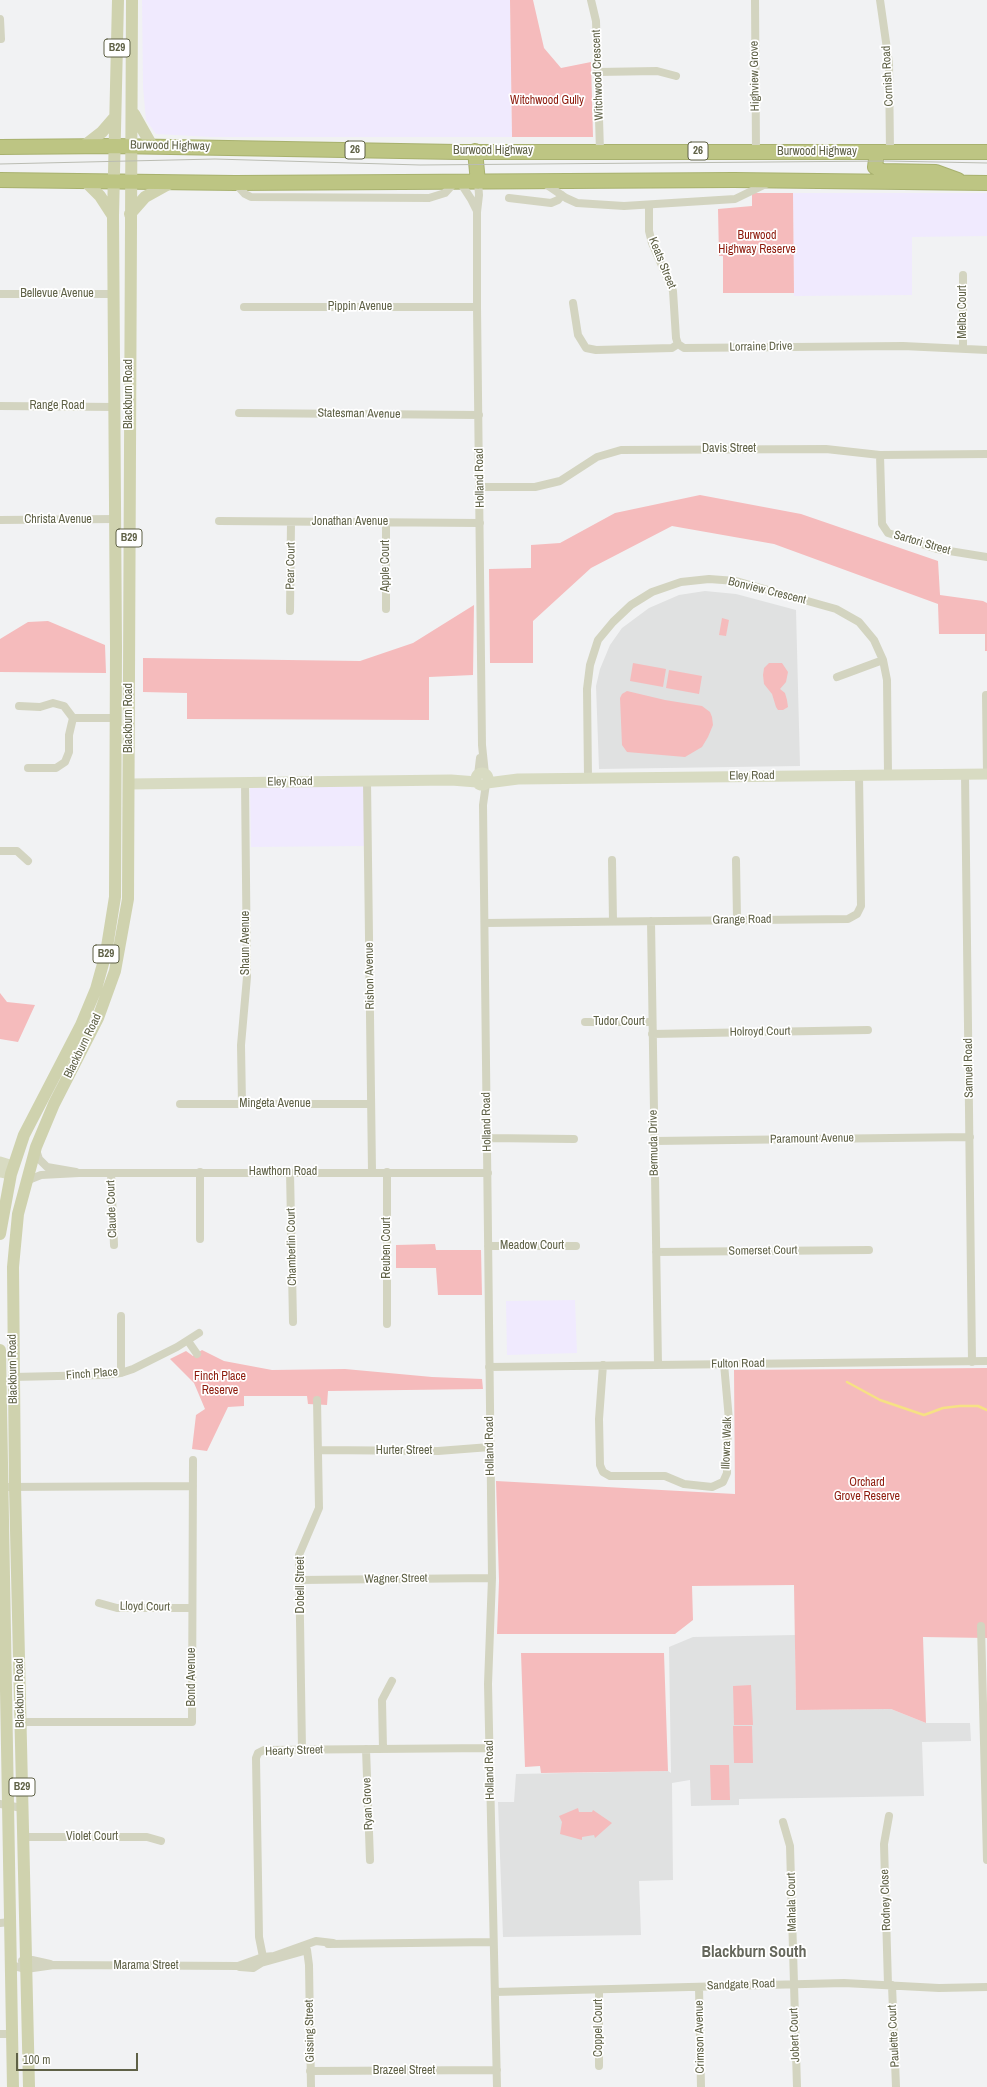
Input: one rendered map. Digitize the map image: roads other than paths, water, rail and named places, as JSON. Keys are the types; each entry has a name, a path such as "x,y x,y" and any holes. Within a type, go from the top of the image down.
{"highway":[{"name":"Burwood Highway","path":"0,147 152,146 475,151 987,152"},
{"path":"475,151 478,182"},
{"path":"884,152 875,166 882,171 936,172 966,183"},
{"path":"0,180 131,182 774,181 987,183"}],"main road":[{"name":"Blackburn Road","path":"0,1234 10,1171 29,1123 89,1007 106,954 113,916 116,882 116,718 113,216 118,0"},
{"name":"Blackburn Road","path":"13,2087 6,2034 10,1965 5,1923 2,1594 13,1377 12,1267 18,1214 36,1147 49,1115 98,1018 115,970 121,947 128,899 128,519 132,0"},
{"path":"132,111 152,146"},
{"path":"84,146 115,118"},
{"path":"86,181 100,196 113,216"},
{"path":"130,214 145,197 172,182"},
{"path":"115,519 128,519"},
{"name":"Eley Road","path":"129,784 987,774"},
{"path":"116,784 129,784"},
{"path":"10,1171 66,1082"},
{"path":"0,1162 26,1183"},
{"name":"Blackburn Road","path":"0,1350 0,1425 8,1487 20,1722 29,2087"}],"street":[{"name":"Witchwood Crescent","path":"591,0 596,21 600,151"},
{"name":"Highview Grove","path":"755,0 756,151"},
{"name":"Cornish Road","path":"880,0 889,64 884,152"},
{"path":"0,19 0,39"},
{"path":"598,72 657,71 676,76"},
{"path":"543,182 573,202 584,205 649,206 735,199 774,181"},
{"name":"Holland Road","path":"458,182 472,199 477,212"},
{"name":"Holland Road","path":"478,182 477,307 492,1578 488,1684 497,2087"},
{"path":"509,198 551,203 557,201 562,195"},
{"name":"Keats Street","path":"649,206 649,231 652,243 673,291 676,338 678,344"},
{"name":"Melba Court","path":"963,275 963,348"},
{"name":"Bellevue Avenue","path":"0,294 113,294"},
{"name":"Lorraine Drive","path":"573,303 578,335 586,348 596,350 672,348 678,344 684,348 903,346 987,350"},
{"name":"Pippin Avenue","path":"244,307 477,307"},
{"name":"Range Road","path":"0,406 114,406"},
{"name":"Statesman Avenue","path":"239,412 479,415"},
{"name":"Davis Street","path":"480,487 535,487 560,481 597,457 621,450 826,449 880,455 987,454"},
{"name":"Sartori Street","path":"880,455 882,524 888,533 937,549 987,557"},
{"name":"Christa Avenue","path":"0,520 115,519"},
{"name":"Jonathan Avenue","path":"219,522 480,523"},
{"name":"Pear Court","path":"290,611 291,522"},
{"name":"Apple Court","path":"386,522 386,609"},
{"name":"Bonview Crescent","path":"588,778 587,689 590,665 598,640 630,605 652,592 681,582 709,578 736,581 836,609 859,622 874,640 883,660 887,680 888,774"},
{"path":"837,677 883,660"},
{"path":"986,694 987,774"},
{"path":"19,706 40,707 53,703 64,706 73,718"},
{"path":"73,718 116,718"},
{"path":"28,768 56,768 65,762 69,752 69,735 73,718"},
{"name":"Samuel Road","path":"965,774 972,1362"},
{"name":"Grange Road","path":"485,923 848,919 857,914 861,906 860,775"},
{"name":"Rishon Avenue","path":"367,781 372,1172"},
{"name":"Shaun Avenue","path":"242,1104 241,1045 247,977 244,782"},
{"path":"0,851 17,851 28,861"},
{"path":"612,860 613,921"},
{"path":"736,860 737,920"},
{"name":"Bermuda Drive","path":"651,921 658,1365"},
{"name":"Tudor Court","path":"585,1022 652,1022"},
{"name":"Holroyd Court","path":"652,1034 868,1030"},
{"name":"Mingeta Avenue","path":"180,1104 371,1104"},
{"name":"Paramount Avenue","path":"654,1141 970,1137"},
{"path":"487,1138 574,1138"},
{"name":"Hawthorn Road","path":"36,1147 39,1159 47,1167 62,1168 79,1173"},
{"path":"200,1172 200,1239"},
{"name":"Chamberlin Court","path":"290,1172 293,1322"},
{"name":"Reuben Court","path":"387,1172 387,1324"},
{"name":"Hawthorn Road","path":"26,1183 41,1176 79,1173 488,1173"},
{"name":"Claude Court","path":"111,1173 114,1245"},
{"name":"Meadow Court","path":"488,1246 576,1246"},
{"name":"Somerset Court","path":"656,1252 869,1250"},
{"path":"121,1316 121,1373"},
{"name":"Finch Place","path":"13,1377 102,1375 121,1373 133,1369 188,1341 200,1333"},
{"path":"188,1341 197,1354"},
{"name":"Fulton Road","path":"489,1367 987,1361"},
{"name":"Illowra Walk","path":"604,1366 599,1419 600,1465 603,1472 610,1476 664,1476 684,1484 712,1487 723,1482 727,1473 729,1420 724,1364"},
{"name":"Dobell Street","path":"302,1750 299,1555 319,1508 317,1400"},
{"name":"Hurter Street","path":"318,1450 438,1451 490,1447"},
{"name":"Bond Avenue","path":"20,1722 192,1722 193,1460"},
{"path":"8,1487 193,1486"},
{"name":"Wagner Street","path":"300,1580 492,1578"},
{"name":"Lloyd Court","path":"98,1603 117,1608 192,1608"},
{"path":"981,1626 987,1860"},
{"path":"383,1749 382,1700 392,1681"},
{"name":"Hearty Street","path":"261,1959 259,1937 256,1758 258,1753 264,1750 490,1748"},
{"name":"Ryan Grove","path":"366,1749 370,1860"},
{"path":"4,1807 22,1808"},
{"name":"Rodney Close","path":"889,1816 884,1844 890,1985"},
{"name":"Mahala Court","path":"783,1822 790,1846 794,1984"},
{"name":"Violet Court","path":"23,1837 147,1837 161,1841"},
{"name":"Marama Street","path":"26,1964 54,1966 238,1966 318,1945 493,1942"},
{"name":"Gissing Street","path":"304,1949 308,1975 311,2087"},
{"path":"10,1965 26,1964"},
{"name":"Sandgate Road","path":"495,1992 844,1983 939,1988 987,1987"},
{"name":"Jobert Court","path":"794,1984 797,2087"},
{"name":"Paulette Court","path":"890,1985 896,2087"},
{"name":"Crimson Avenue","path":"698,1987 701,2087"},
{"name":"Coppel Court","path":"599,1990 599,2066"},
{"name":"Brazeel Street","path":"310,2071 497,2070"}],"waterway":[{"path":"847,1382 880,1400 924,1415 943,1408 960,1406 978,1406 987,1410"}],"tram line":[{"path":"0,164 215,159 420,165 886,161 987,163"}],"district":[{"name":"Blackburn South","path":"754,1953"}],"park label":[{"name":"Witchwood Gully","path":"547,101"},
{"name":"Burwood Highway Reserve","path":"757,243"},
{"name":"Finch Place Reserve","path":"220,1384"},
{"name":"Orchard Grove Reserve","path":"867,1490"}]}
